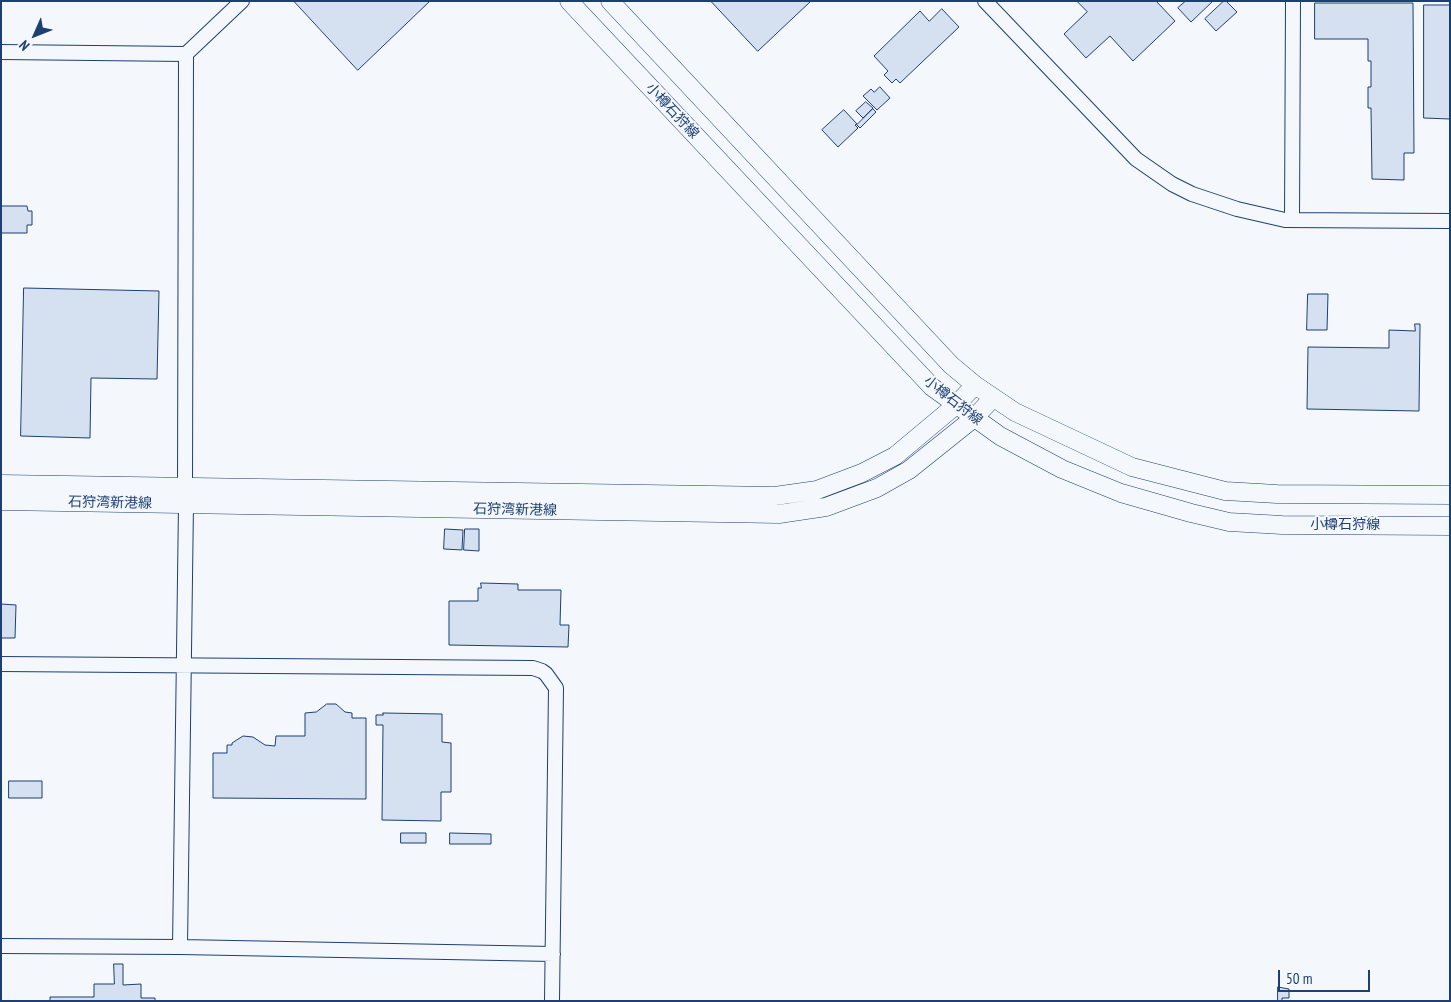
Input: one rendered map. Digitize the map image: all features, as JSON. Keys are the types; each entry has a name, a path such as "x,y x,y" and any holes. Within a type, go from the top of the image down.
{"main road":[{"name":"小樽石狩線","path":"569,1 932,387 1000,436 1062,469 1121,493 1229,522 1282,525 1450,526"},
{"name":"小樽石狩線","path":"610,1 951,365 975,385 1015,412 1132,467 1225,491 1277,494 1450,495"},
{"name":"石狩湾新港線","path":"1,484 775,496 817,490 862,473 895,456 956,406 975,385"},
{"name":"石狩湾新港線","path":"1,501 779,514 826,507 877,488 910,470 974,418 993,398"}],"street":[{"path":"1,52 186,54 242,1"},
{"path":"986,1 1136,159 1152,171 1192,194 1237,209 1285,220 1450,221"},
{"path":"1292,220 1294,1"},
{"path":"180,947 186,504 186,54"},
{"path":"1,664 184,664 533,668 542,670 556,688 552,1001"},
{"path":"1,946 180,947 553,954"}],"building":[{"path":"294,1 430,1 358,70"},
{"path":"711,1 811,1 758,51"},
{"path":"1077,1 1156,1 1175,21 1133,61 1110,36 1086,58 1064,34 1087,12"},
{"path":"1186,1 1213,1 1191,22 1178,8"},
{"path":"1224,1 1237,12 1216,31 1205,19"},
{"path":"1315,3 1413,3 1414,153 1404,153 1404,180 1372,179 1371,108 1368,108 1368,87 1371,87 1371,61 1368,61 1368,39 1315,39"},
{"path":"1424,5 1450,5 1450,119 1424,118"},
{"path":"942,9 959,27 900,83 896,79 892,83 884,75 888,71 874,56 920,11 929,21"},
{"path":"880,87 890,98 877,110 863,96 871,89 874,92"},
{"path":"866,102 873,108 863,118 856,111"},
{"path":"873,109 876,112 860,128 857,125"},
{"path":"844,110 857,124 855,125 858,128 838,147 822,130"},
{"path":"1,206 27,206 28,211 32,211 32,225 27,225 27,233 1,233"},
{"path":"24,288 159,291 157,379 91,378 90,438 21,436"},
{"path":"1308,294 1328,294 1327,330 1307,330"},
{"path":"1415,324 1420,324 1419,411 1307,409 1308,347 1389,348 1389,330 1415,331"},
{"path":"445,529 463,530 462,550 444,549"},
{"path":"465,529 479,529 479,551 464,550"},
{"path":"481,583 518,584 518,590 561,590 560,625 569,625 568,647 449,645 449,601 478,601 478,588 481,588"},
{"path":"1,604 16,605 15,638 1,638"},
{"path":"327,704 336,704 345,712 352,713 352,718 366,718 366,799 213,798 213,753 227,753 227,745 232,745 232,743 243,736 253,737 265,745 275,746 276,736 305,736 305,713 316,712"},
{"path":"383,713 442,714 442,742 451,743 451,792 441,792 441,821 382,820 383,725 376,725 376,715 383,715"},
{"path":"9,781 42,781 42,798 9,798"},
{"path":"401,833 426,833 426,843 401,843"},
{"path":"450,833 491,834 491,844 450,844"},
{"path":"114,964 123,964 123,985 141,984 141,998 155,998 155,1001 50,1001 50,997 94,997 94,984 114,984"},
{"path":"1278,987 1289,989 1289,998 1282,998 1282,1001 1278,1001"}]}
